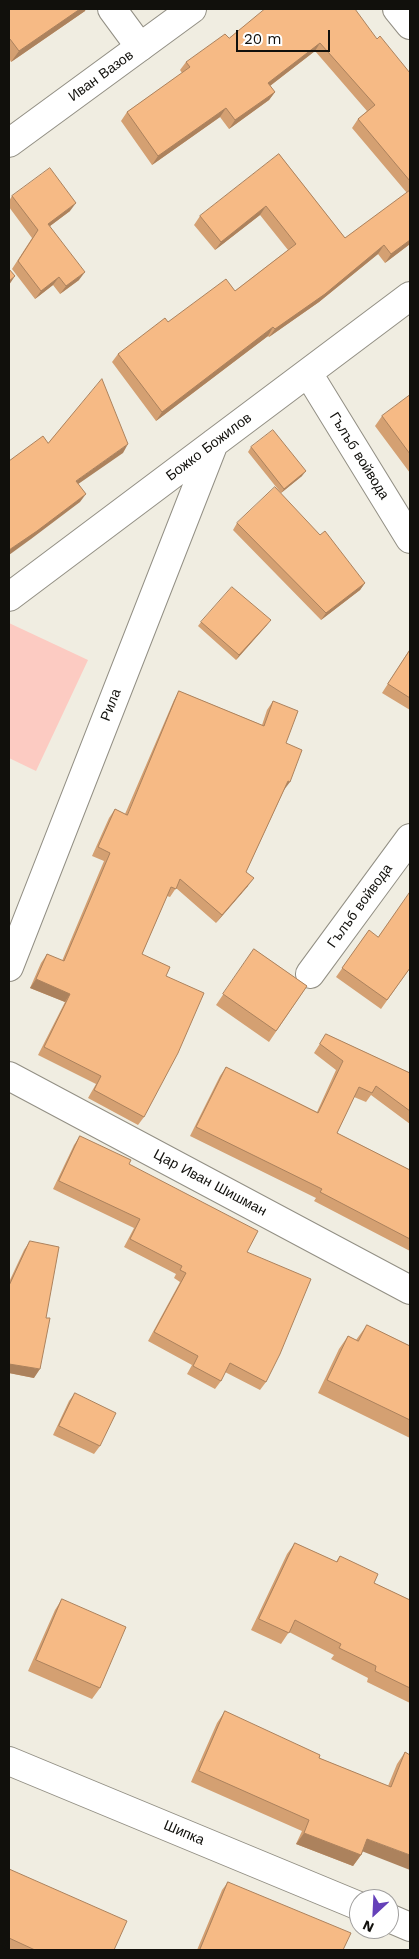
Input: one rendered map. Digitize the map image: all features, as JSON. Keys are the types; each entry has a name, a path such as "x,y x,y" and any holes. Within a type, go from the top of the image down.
{"street":[{"path":"112,9 140,47"},
{"name":"Иван Вазов","path":"9,143 192,9"},
{"path":"397,9 410,25"},
{"name":"Божко Божилов","path":"9,597 410,296"},
{"name":"Гълъб войвода","path":"308,373 410,539"},
{"name":"Рила","path":"9,967 214,443"},
{"name":"Гълъб войвода","path":"310,974 410,838"},
{"name":"Цар Иван Шишман","path":"9,1076 410,1290"},
{"name":"Шипка","path":"9,1761 349,1902"}],"shaded area":[{"path":"9,623 88,660 36,771 9,758"}],"building":[{"path":"9,9 80,9 19,51 9,40"},
{"path":"265,9 355,9 377,39 380,36 410,73 410,181 358,119 375,105 320,43 268,83 275,92 235,120 226,108 158,156 127,112 190,67 186,62 225,34 229,38"},
{"path":"279,154 345,238 410,190 410,240 391,254 384,245 325,294 275,329 273,327 162,412 118,354 165,318 168,322 226,279 235,291 296,244 266,206 221,242 200,216"},
{"path":"50,168 76,203 48,224 85,272 66,286 59,277 41,291 18,261 38,230 12,196"},
{"path":"9,269 15,276 9,281"},
{"path":"102,379 128,444 76,481 86,494 9,550 9,461 43,436 48,443"},
{"path":"410,395 410,454 382,416"},
{"path":"273,430 306,471 284,489 251,447"},
{"path":"275,487 320,535 325,531 365,583 326,613 237,523"},
{"path":"232,587 271,620 239,655 201,622"},
{"path":"410,650 410,698 388,684"},
{"path":"179,691 264,726 273,701 298,711 286,743 302,750 290,782 288,781 246,872 254,878 222,915 180,879 176,889 171,887 142,954 170,967 166,976 204,993 178,1053 144,1117 94,1090 101,1076 44,1047 70,994 36,979 47,954 64,961 110,853 98,847 115,809 127,815"},
{"path":"410,892 410,968 387,1000 342,968 369,930 378,937"},
{"path":"254,949 307,986 276,1031 223,994"},
{"path":"326,1034 410,1073 410,1111 376,1086 372,1093 359,1087 337,1133 410,1170 410,1239 320,1192 322,1189 196,1127 226,1067 318,1113 343,1061 320,1044"},
{"path":"80,1136 131,1160 129,1164 258,1231 247,1252 311,1279 280,1354 266,1382 230,1363 221,1381 193,1366 198,1356 154,1332 186,1273 180,1270 182,1266 130,1239 140,1219 59,1181"},
{"path":"30,1241 59,1247 46,1318 50,1318 40,1369 9,1364 9,1286"},
{"path":"367,1325 410,1346 410,1420 327,1380 348,1336 358,1341"},
{"path":"75,1393 116,1413 100,1446 59,1426"},
{"path":"295,1543 337,1562 340,1556 378,1574 374,1583 410,1600 410,1688 375,1671 376,1666 339,1648 341,1644 295,1620 289,1633 259,1619"},
{"path":"62,1599 126,1627 100,1688 36,1660"},
{"path":"225,1711 320,1755 319,1758 391,1787 405,1752 410,1755 410,1855 367,1839 361,1855 304,1833 309,1820 199,1771"},
{"path":"9,1869 127,1921 114,1950 35,1950 9,1938"},
{"path":"228,1882 349,1932 349,1937 343,1950 200,1950"}]}
